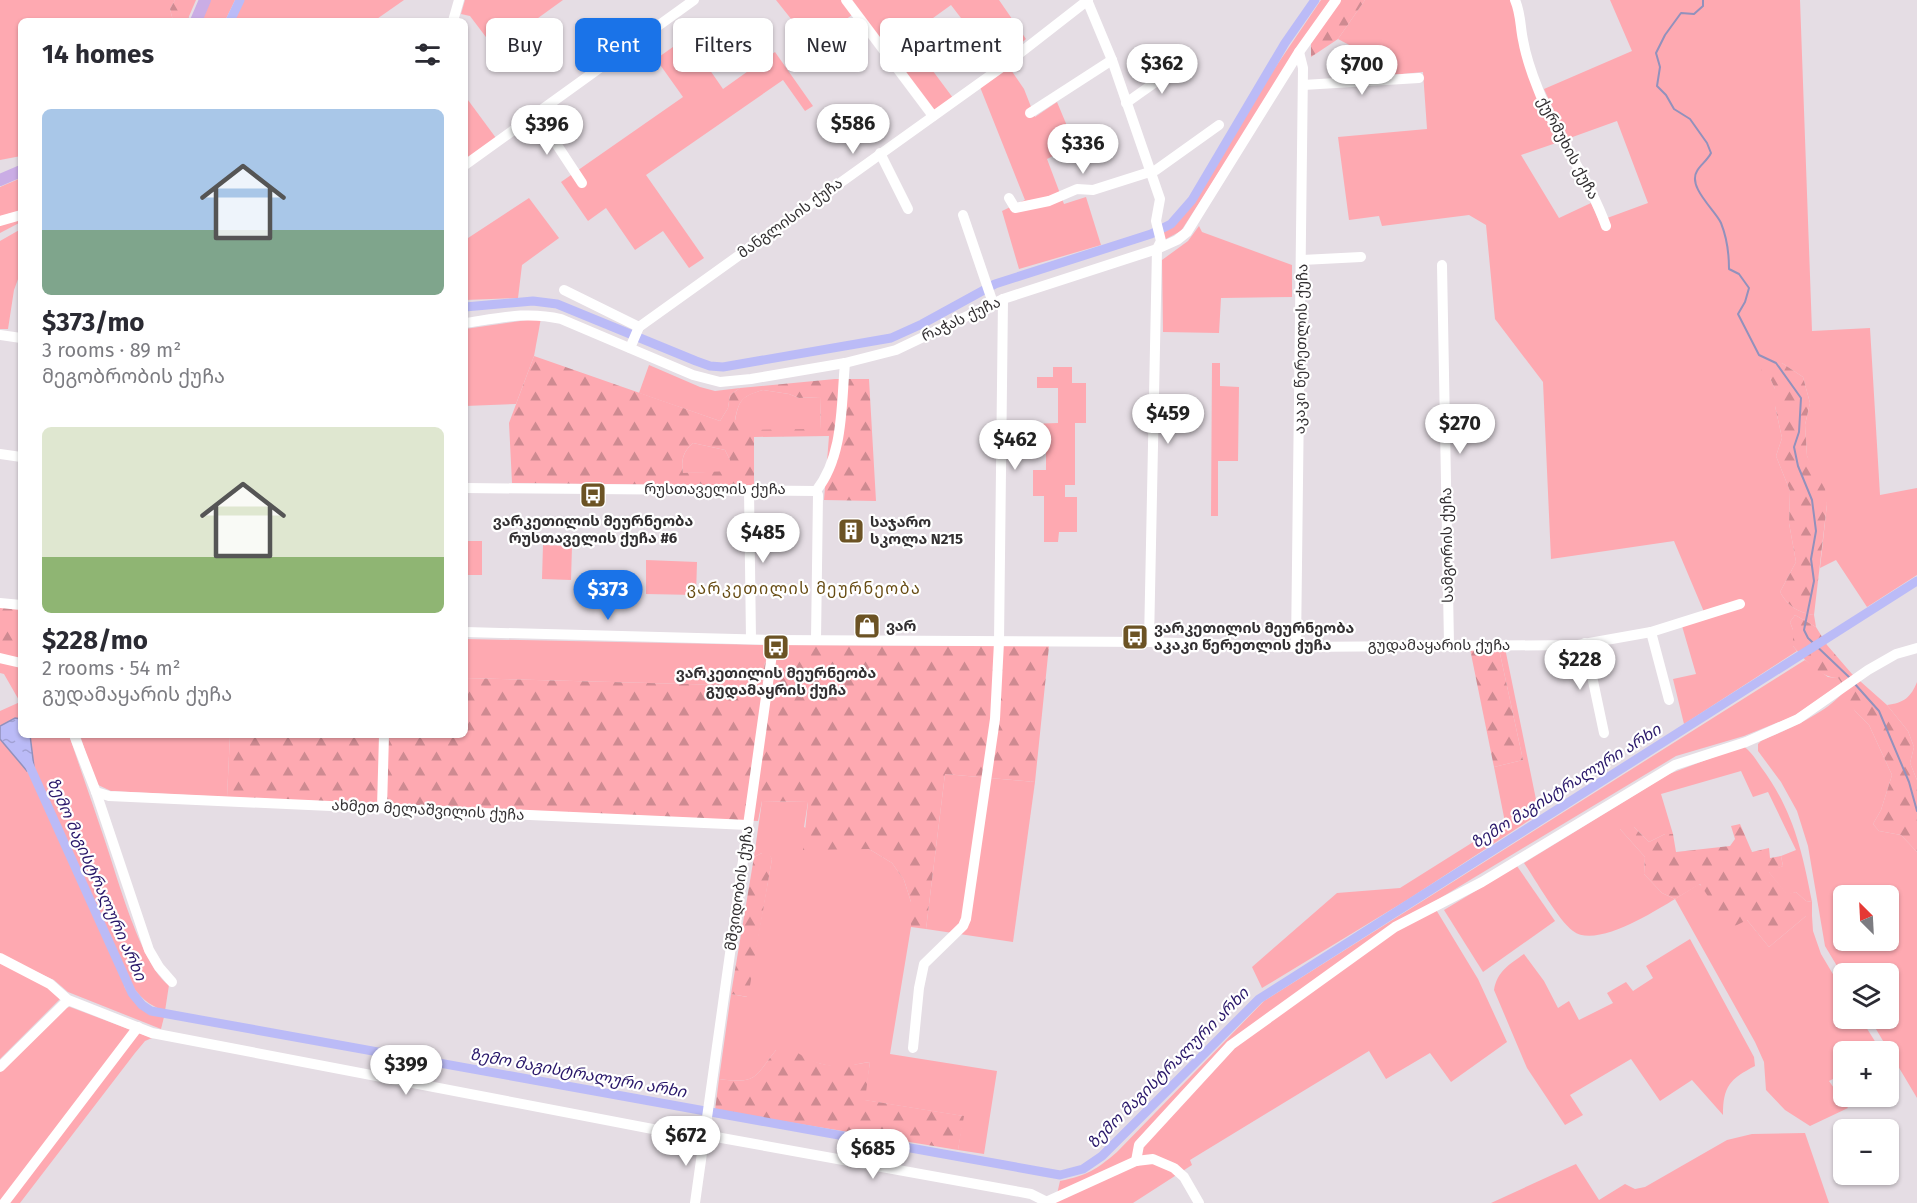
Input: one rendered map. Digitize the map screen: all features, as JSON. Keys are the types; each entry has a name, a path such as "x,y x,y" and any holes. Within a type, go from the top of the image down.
{"main road":[{"path":"197,18 205,0"},
{"path":"0,180 18,172"}],"street":[{"path":"454,18 459,0"},
{"path":"468,163 694,0"},
{"path":"846,0 933,116"},
{"path":"1088,0 1112,60 1160,199 1156,221 1159,245 1149,642"},
{"name":"მანგლისის ქუჩა","path":"638,328 1002,67 1088,0"},
{"name":"რაჭას ქუჩა","path":"468,323 522,314 542,314 631,345 693,375 720,382 844,363 896,350 995,298 1177,240 1187,232 1299,52 1336,0"},
{"name":"ქურმუხის ქუჩა","path":"1515,0 1520,12 1523,39 1538,90 1596,200 1606,226"},
{"name":"აკაკი წერეთლის ქუჩა","path":"1296,647 1303,85 1303,68 1299,52"},
{"path":"1030,113 1112,60"},
{"path":"1126,103 1181,64"},
{"path":"1303,85 1419,78"},
{"path":"536,113 582,183"},
{"path":"1009,198 1015,208 1049,201 1077,189 1093,190 1151,172 1219,124"},
{"path":"880,153 908,209"},
{"path":"913,1048 919,988 924,964 963,926 966,919 995,719 999,642 995,298 986,280 963,215"},
{"path":"0,221 18,216"},
{"path":"1302,260 1360,257"},
{"name":"სამგორის ქუჩა","path":"1442,265 1449,644"},
{"path":"564,290 638,328 631,345"},
{"path":"0,335 18,338"},
{"path":"816,640 818,495 816,491 828,474 842,418 844,363"},
{"path":"0,454 18,457"},
{"name":"რუსთაველის ქუჩა","path":"468,488 816,491"},
{"path":"749,490 751,639"},
{"path":"0,603 18,605"},
{"name":"გუდამაყარის ქუჩა","path":"468,632 774,640 1149,642 1296,647 1585,643 1651,632 1740,604"},
{"path":"1651,632 1668,700"},
{"name":"მშვიდობის ქუჩა","path":"694,1203 774,640"},
{"path":"1585,643 1604,733"},
{"path":"1136,1161 1139,1144 1231,1045 1395,927 1482,882 1675,765 1746,742 1798,719 1859,676 1896,654 1917,648"},
{"path":"0,658 18,662"},
{"path":"75,738 96,792 149,950 171,982"},
{"path":"382,808 384,738"},
{"name":"ახმეთ მელაშვილის ქუჩა","path":"96,792 109,796 748,825"},
{"path":"0,958 50,984 68,1000 152,1033 663,1131 705,1130 1031,1194 1049,1202 1136,1161 1153,1158 1174,1168 1184,1177 1199,1203"},
{"path":"0,1067 68,1000"},
{"path":"4,1203 138,1027"}],"green space":[{"path":"0,0 175,0 170,9 172,18 18,18 18,157 0,160"},
{"path":"175,0 196,0 188,18 172,18 170,9"},
{"path":"210,0 235,0 226,18 201,18"},
{"path":"244,0 404,0 378,18 235,18"},
{"path":"465,0 563,0 538,18 486,18 486,37 470,16 461,14"},
{"path":"776,0 999,0 1011,18 961,18 951,5 933,18 880,18 880,52 868,36 868,18 854,18 852,15 848,18 790,18"},
{"path":"1321,0 1330,0 1181,231 1164,240 1163,233 1177,223 1198,196 1262,87"},
{"path":"1341,0 1365,0 1338,39 1311,57 1311,43"},
{"path":"1365,0 1511,0 1559,142 1521,155 1559,218 1591,203 1599,221 1648,203 1617,121 1567,139 1544,89 1632,51 1610,0 1800,0 1812,331 1870,328 1880,495 1917,488 1917,575 1867,607 1836,560 1820,568 1827,504 1807,456 1805,425 1810,403 1803,377 1782,363 1770,378 1775,389 1775,406 1782,438 1776,456 1790,491 1789,523 1796,562 1780,592 1794,608 1814,615 1816,627 1795,615 1790,622 1793,630 1793,646 1797,651 1684,724 1673,679 1696,674 1682,626 1707,619 1674,541 1551,559 1543,382 1495,319 1486,225 1469,215 1382,226 1379,216 1349,220 1338,137 1427,129 1423,72 1380,76 1370,56 1338,39"},
{"path":"673,47 673,72 711,72 723,89 747,72 773,72 773,53 775,52 785,66 785,72 789,72 813,106 805,111 783,80 646,175 704,258 689,268 663,231 635,250 606,208 588,221 561,182 683,97 661,66 661,55"},
{"path":"895,72 934,72 953,98 927,115"},
{"path":"1002,72 1012,72 1024,89 1035,117 1057,102 1075,145 1047,159 1064,204 1086,197 1101,245 1019,269 1002,211 1025,200 980,87"},
{"path":"468,100 496,138 468,158"},
{"path":"18,179 18,224 0,233 0,187"},
{"path":"529,198 559,238 522,265 518,298 468,300 468,238"},
{"path":"1199,226 1202,232 1292,265 1292,297 1221,298 1219,333 1163,332 1162,260 1188,241"},
{"path":"18,231 18,279 8,329 0,329 0,241"},
{"path":"541,318 534,356 516,404 468,406 468,329"},
{"path":"534,356 720,421 728,408 730,395 740,388 835,379 869,379 876,501 824,500 829,436 754,437 754,486 512,483 509,423","holes":["763,390 799,398 820,397 821,429 745,430 735,420 738,407 743,399","693,443 725,450 730,460 730,471 683,473 684,456"]},
{"path":"1212,363 1220,363 1220,386 1239,387 1238,461 1218,461 1218,516 1211,516"},
{"path":"1782,363 1803,377 1810,403 1805,425 1807,456 1825,489 1827,504 1814,615 1794,608 1780,592 1796,562 1789,523 1790,491 1776,456 1782,438 1775,406 1775,389 1770,378 1762,373 1761,367"},
{"path":"649,365 715,391 740,388 730,395 728,408 720,421 639,393"},
{"path":"1053,367 1072,367 1072,383 1086,383 1086,423 1075,423 1075,485 1065,485 1065,497 1077,497 1077,532 1059,532 1058,542 1044,542 1044,496 1033,496 1033,470 1046,470 1046,443 1029,443 1029,424 1058,423 1058,388 1037,388 1037,377 1053,377"},
{"path":"763,390 799,398 820,397 821,430 744,430 735,421 740,403 750,394"},
{"path":"693,443 725,450 730,460 730,472 683,473 684,456"},
{"path":"468,541 482,541 482,575 468,575"},
{"path":"543,545 572,546 571,580 542,579"},
{"path":"646,560 697,562 696,595 646,594"},
{"path":"0,607 18,609 18,658 0,654"},
{"path":"1795,615 1816,627 1827,645 1852,674 1887,705 1908,731 1914,747 1910,763 1917,780 1917,852 1901,835 1879,831 1873,824 1881,810 1892,775 1869,725 1846,698 1846,689 1838,678 1819,671 1793,646 1793,630 1790,622"},
{"path":"468,639 767,645 762,686 468,678"},
{"path":"767,645 1049,646 1035,782 945,774 926,929 911,927 911,902 904,880 892,863 869,849 803,850 808,802 762,801 758,821 227,797 230,738 468,738 468,678 762,686"},
{"path":"1505,648 1539,814 1407,900 1262,988 1252,967 1337,893 1400,888 1505,822 1494,767 1523,760 1499,649"},
{"path":"1470,649 1499,649 1523,760 1494,767"},
{"path":"1805,660 1828,677 1838,678 1842,683 1794,716 1744,736 1676,756 1432,903 1478,979 1507,1042 1451,1082 1430,1053 1386,1079 1369,1051 1190,1160 1192,1165 1133,1203 1055,1203 1060,1181 1091,1171 1117,1152 1264,1001"},
{"path":"0,662 18,666 18,698 4,674 0,673"},
{"path":"1917,682 1917,780 1910,763 1914,747 1908,731 1887,705 1898,703 1906,698"},
{"path":"1846,689 1855,711 1869,725 1892,775 1881,810 1873,824 1879,831 1901,835 1917,852 1917,1098 1899,1068 1899,1041 1883,1041 1876,1029 1899,1029 1899,963 1835,963 1825,946 1808,846 1797,811 1781,782 1758,751 1758,744 1761,741 1807,720 1829,706"},
{"path":"18,703 18,718 0,726 0,711"},
{"path":"30,738 70,738 140,941 149,960 169,985 165,1011 145,1000 129,982 124,986 140,1006 164,1017 161,1029 68,992 54,980 0,955 0,739 27,771 34,767"},
{"path":"81,738 230,738 227,797 111,791 96,784"},
{"path":"1743,746 1772,783 1789,815 1800,848 1812,902 1806,901 1796,892 1787,895 1768,871 1783,866 1781,856 1796,850 1768,792 1753,797 1741,771 1661,794 1673,834 1665,834 1649,842 1634,827 1620,829 1645,857 1644,874 1662,893 1675,899 1654,912 1610,932 1583,935 1567,926 1524,863 1669,774"},
{"path":"945,774 1035,782 1013,942 926,929"},
{"path":"762,801 808,802 804,827 844,849 869,849 892,863 904,880 911,902 911,927 890,1054 997,1071 984,1154 958,1150 963,1116 864,1100 870,1062 841,1067 818,1063 776,1050 754,1077 741,1081 719,1079 731,994 747,997 772,859 768,853 754,857"},
{"path":"1625,821 1649,842 1665,834 1673,834 1676,852 1730,846 1735,839 1731,826 1740,824 1752,852 1769,848 1770,858 1781,856 1783,866 1769,872 1787,894 1796,892 1806,901 1812,902 1812,916 1806,916 1769,947 1747,920 1729,929 1700,884 1675,899 1662,893 1644,874 1645,857 1620,829 1621,824"},
{"path":"762,853 769,853 772,859 748,997 731,994 754,857"},
{"path":"1517,866 1555,921 1483,972 1444,910"},
{"path":"1699,884 1747,920 1769,947 1806,916 1812,916 1813,931 1821,954 1833,974 1833,1029 1867,1029 1875,1041 1833,1041 1833,1079 1829,1081 1833,1087 1833,1107 1848,1108 1810,1126 1785,1110 1766,1090 1764,1062 1675,899"},
{"path":"1690,939 1754,1057 1755,1066 1739,1075 1730,1084 1724,1097 1723,1115 1692,1080 1660,1101 1631,1059 1570,1095 1583,1115 1565,1125 1527,1068 1494,990 1501,973 1524,954 1544,981 1558,1008 1569,1001 1579,1020 1613,1003 1607,993 1626,982 1633,991 1653,978 1646,966"},
{"path":"0,962 49,987 60,999 0,1059"},
{"path":"70,1007 152,1038 145,1041 135,1053 20,1203 0,1203 0,1071 63,1008"},
{"path":"789,1047 809,1059 828,1065 870,1062 865,1100 964,1116 958,1150 715,1110 719,1079 741,1081 754,1077 776,1050"},
{"path":"1805,1133 1829,1203 1491,1203 1576,1164 1599,1200 1625,1184 1635,1189 1645,1187 1727,1140 1752,1134"}],"water":[{"path":"18,718 18,738 30,738 34,767 27,771 0,739 0,726"}],"waterway":[{"path":"231,18 240,0"},
{"path":"468,307 533,301 557,304 696,361 710,366 723,367 891,338 922,324 995,284 1151,234 1171,224 1192,200 1285,43 1315,0"},
{"path":"1703,0 1703,6 1694,14 1681,13 1665,35 1656,53 1660,67 1657,86 1666,95 1674,109 1690,119 1707,143 1711,153 1697,171 1696,184 1721,223 1725,234 1729,269 1739,274 1749,288 1738,314 1759,355 1776,363 1801,398 1799,432 1794,447 1798,466 1812,500 1816,531 1811,559 1814,581 1804,630 1808,638 1850,678"},
{"name":"ზემო მაგისტრალური არხი","path":"26,758 132,993 142,1005 151,1011 1060,1175 1083,1169 1102,1156 1259,999 1917,581"},
{"path":"1854,683 1879,711 1909,782 1917,811"}],"place":[{"name":"ვარკეთილის მეურნეობა რუსთაველის ქუჩა #6","path":"593,495"},
{"name":"საჯარო სკოლა N215","path":"851,531"},
{"name":"ვარ","path":"867,626"},
{"name":"ვარკეთილის მეურნეობა აკაკი წერეთლის ქუჩა","path":"1135,637"},
{"name":"ვარკეთილის მეურნეობა გუდამაყრის ქუჩა","path":"776,647"}],"district":[{"name":"ვარკეთილის მეურნეობა","path":"804,588"}]}
